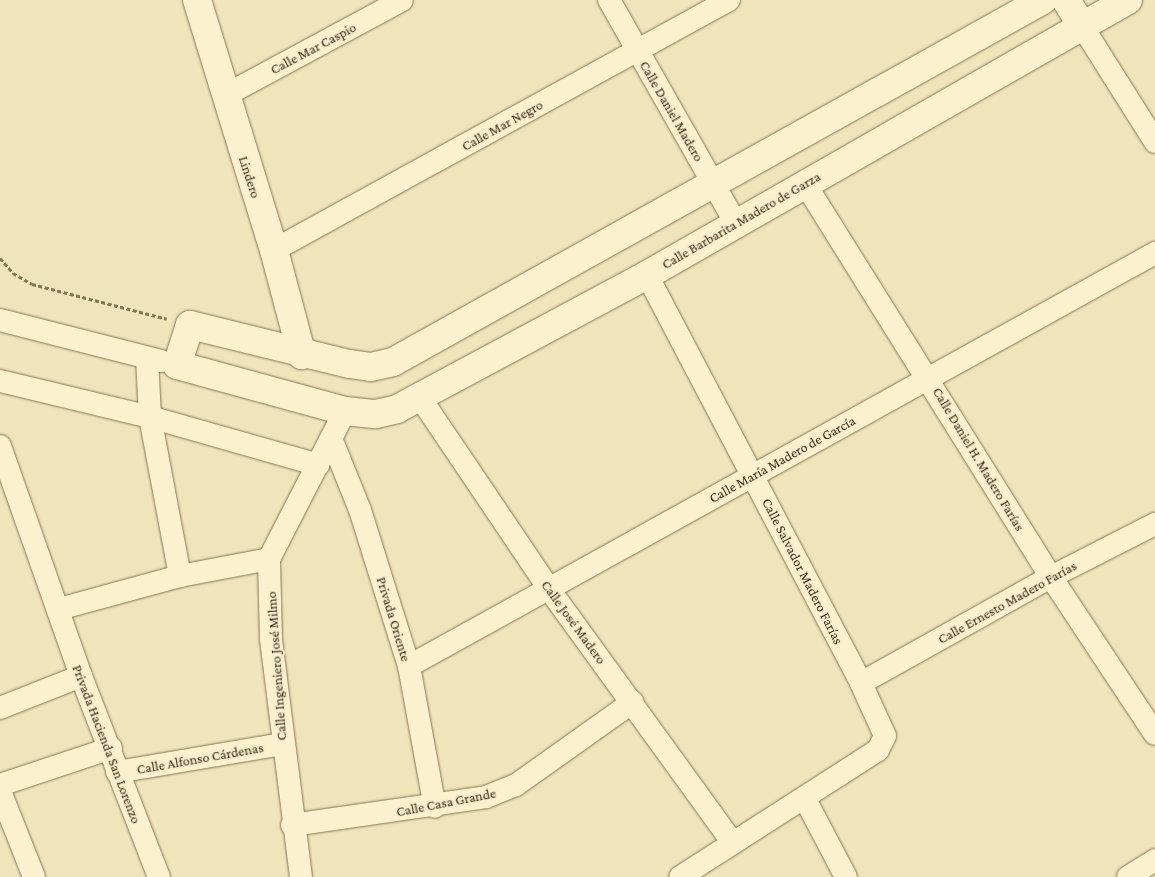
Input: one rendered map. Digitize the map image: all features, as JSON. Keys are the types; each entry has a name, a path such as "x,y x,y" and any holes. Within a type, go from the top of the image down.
{"street":[{"name":"Lindero","path":"196,0 224,96 274,250 302,355"},
{"name":"Calle Mar Caspio","path":"224,96 402,0"},
{"name":"Calle Daniel Madero","path":"609,0 724,202"},
{"name":"Calle Mar Negro","path":"274,250 730,0"},
{"name":"Calle Barbarita Madero de Garza","path":"183,345 302,355 372,367 393,362 724,202 1066,9 1128,0"},
{"name":"Calle Barbarita Madero de Garza","path":"183,345 345,411 376,414 420,399 647,274 724,202 804,182 1066,9"},
{"path":"1066,9 1155,142"},
{"name":"Calle Daniel H. Madero Farías","path":"804,182 930,378 1051,577 1147,708 1155,734"},
{"name":"Calle María Madero de García","path":"409,666 1155,253"},
{"name":"Calle Salvador Madero Farías","path":"647,274 861,683 885,736 878,750 805,798"},
{"path":"0,320 147,358 183,345"},
{"path":"147,358 150,417 180,576"},
{"path":"0,381 150,417 318,465"},
{"name":"Calle José Madero","path":"420,399 549,589 633,702 732,842"},
{"name":"Calle Ingeniero José Milmo","path":"301,877 292,825 271,638 269,560 345,411"},
{"name":"Privada Oriente","path":"331,438 360,510 409,666 435,807"},
{"name":"Privada Hacienda San Lorenzo","path":"0,446 81,676 111,748 117,772 159,877"},
{"name":"Calle Ernesto Madero Farías","path":"861,683 1051,577 1155,524"},
{"path":"59,610 180,576 269,560"},
{"path":"0,708 81,676"},
{"name":"Calle Casa Grande","path":"292,825 435,807 486,797 516,785 633,702"},
{"name":"Calle Alfonso Cárdenas","path":"117,772 282,744"},
{"path":"0,785 111,748"},
{"path":"0,792 34,877"},
{"path":"680,877 732,842 805,798 846,877"},
{"path":"1128,877 1155,860"}],"path":[{"path":"0,258 13,273 32,284 183,345"}]}
